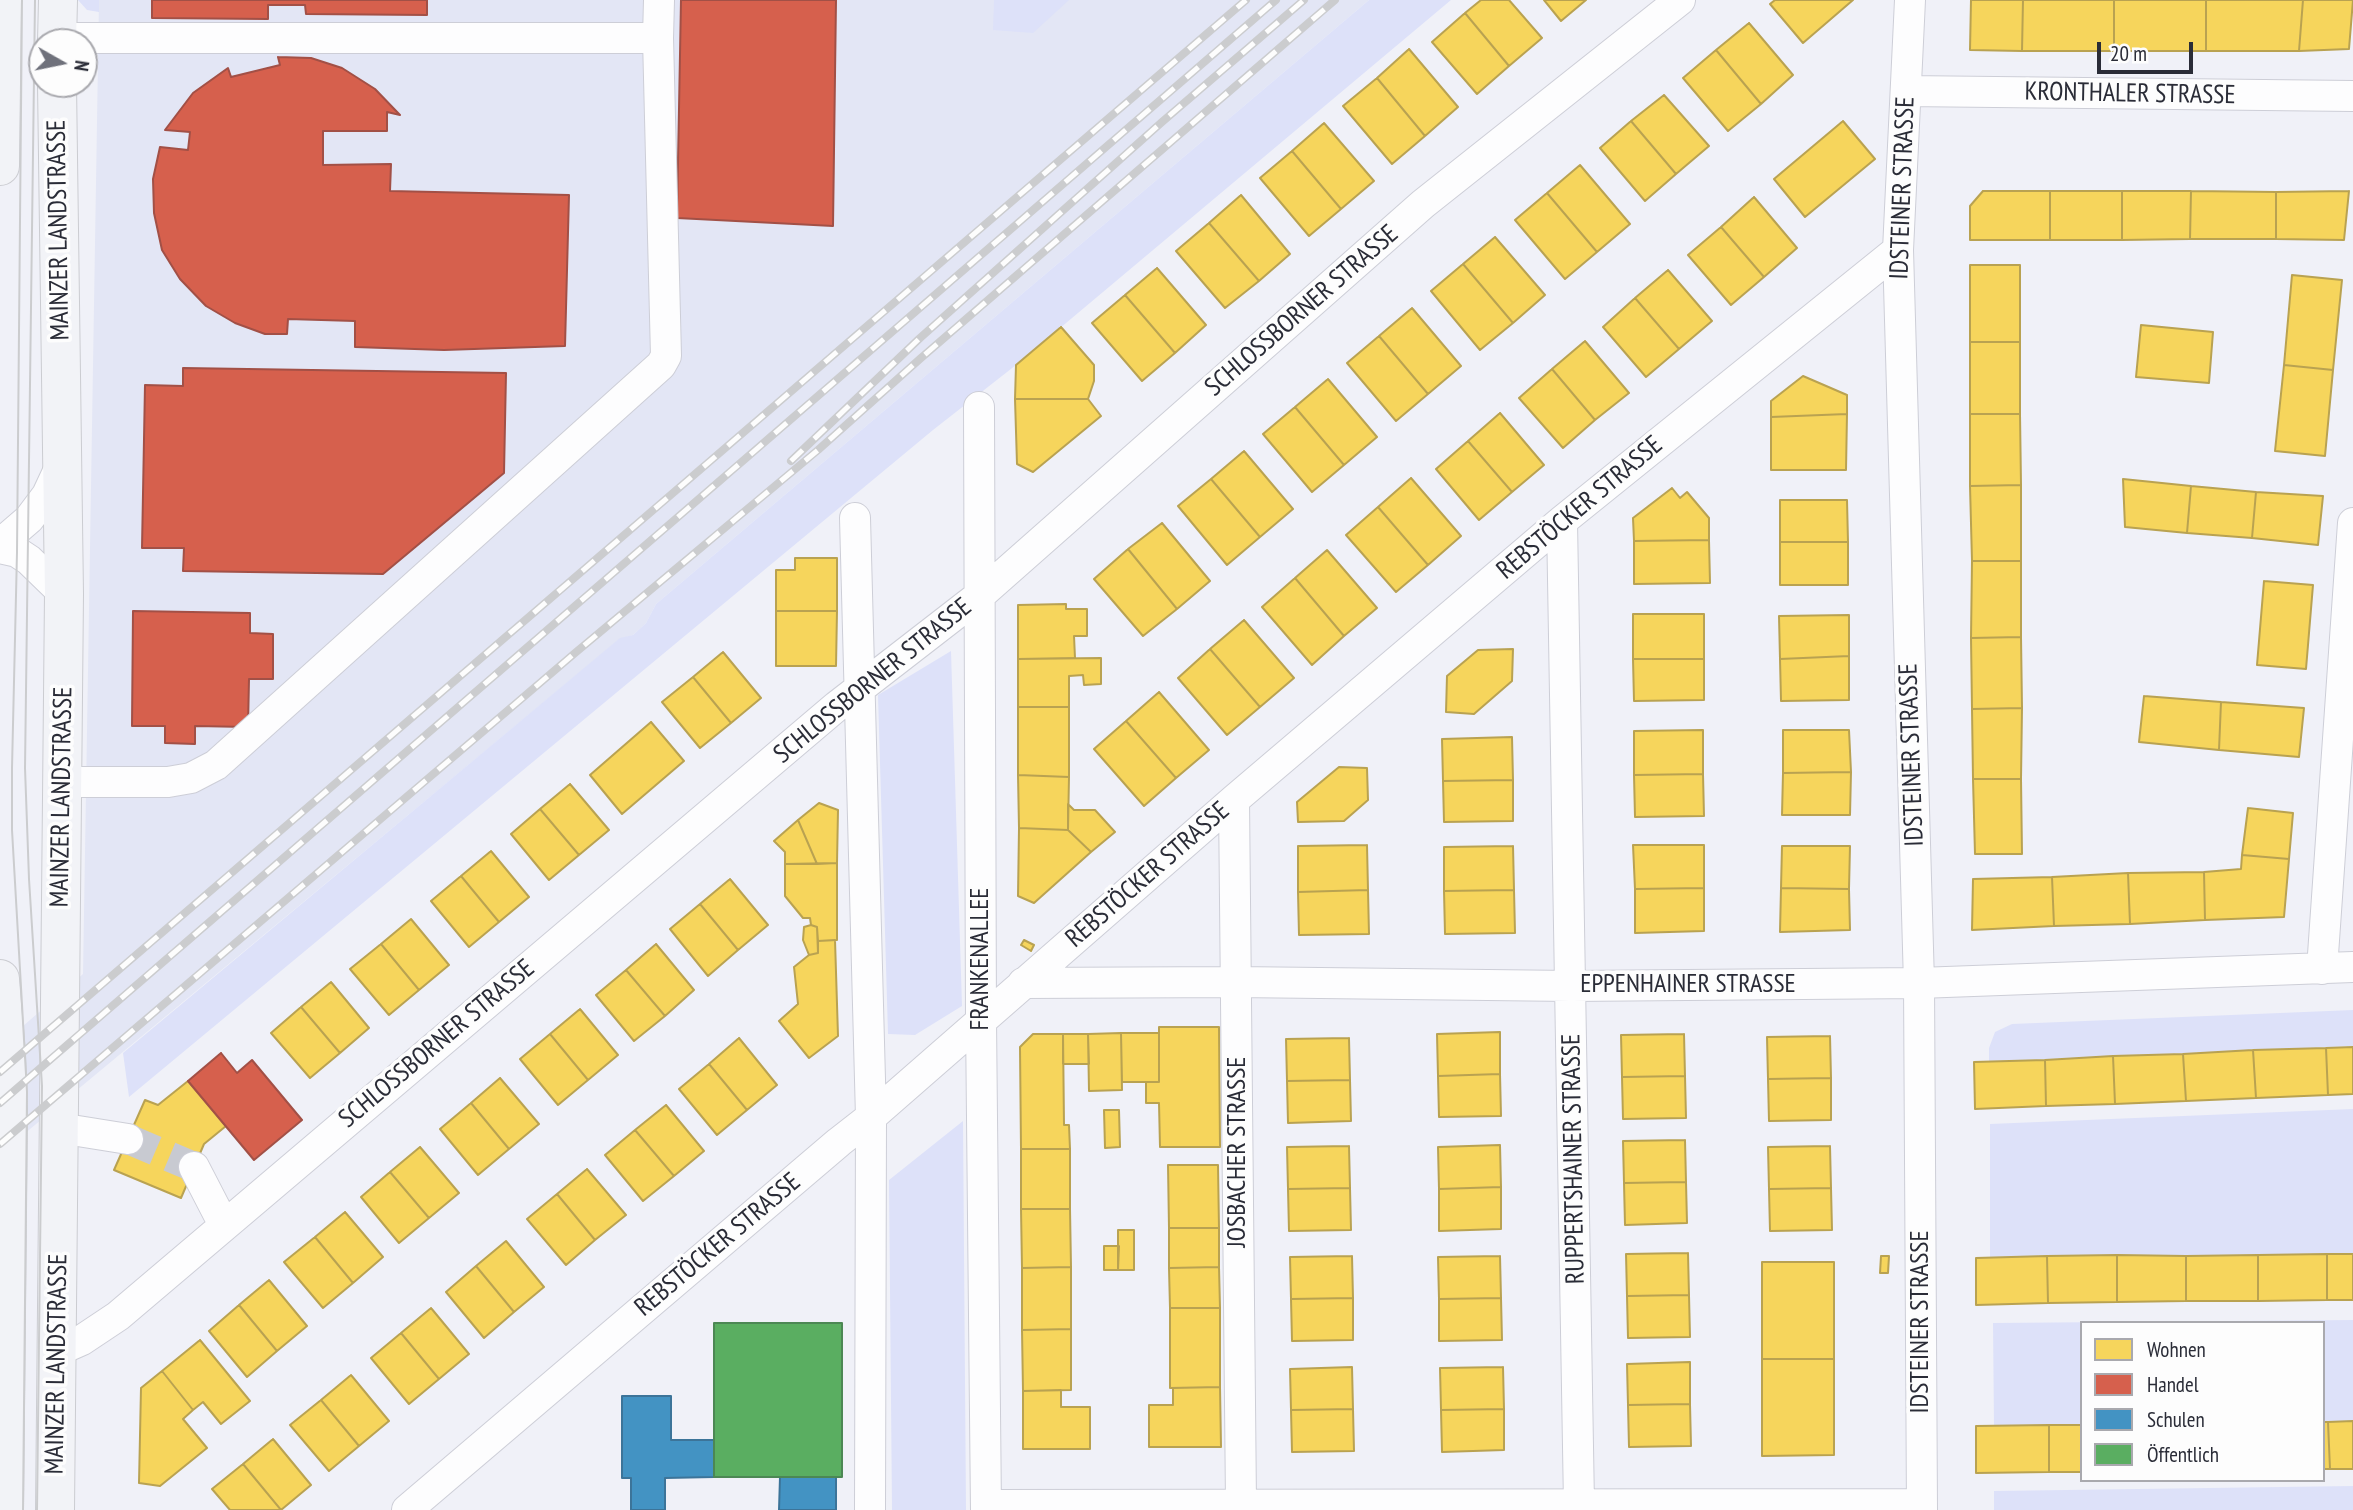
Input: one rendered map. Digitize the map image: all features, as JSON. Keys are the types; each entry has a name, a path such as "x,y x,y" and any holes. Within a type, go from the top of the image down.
{"main road":[{"path":"0,166 2,0"},
{"path":"57,28 58,0"},
{"name":"MAINZER LANDSTRASSE","path":"55,1510 64,594 57,98"},
{"name":"MAINZER LANDSTRASSE","path":"0,979 8,1111 4,1510"}],"street":[{"path":"62,782 168,782 191,778 216,765 661,365 666,356 659,0"},
{"name":"SCHLOSSBORNER STRASSE","path":"57,1351 82,1340 118,1315 860,688 979,596 1423,204 1680,0"},
{"name":"IDSTEINER STRASSE","path":"1910,0 1898,250 1919,983 1922,1507"},
{"path":"1906,91 1923,53 1925,0"},
{"path":"98,40 658,38"},
{"name":"KRONTHALER STRASSE","path":"1906,91 2353,96"},
{"name":"REBSTÖCKER STRASSE","path":"407,1510 871,1117 1234,800 1562,521 1898,250"},
{"name":"FRANKENALLEE","path":"979,407 986,1507"},
{"path":"64,460 47,495 29,519 0,546 29,560 64,594"},
{"path":"855,518 871,1117 870,1510"},
{"name":"RUPPERTSHAINER STRASSE","path":"1562,521 1579,1504"},
{"path":"2322,969 2353,523"},
{"name":"JOSBACHER STRASSE","path":"1234,800 1241,1503"},
{"name":"EPPENHAINER STRASSE","path":"1023,983 1236,982 1571,986 1919,983 2353,967"},
{"path":"59,1128 128,1139"},
{"path":"194,1167 224,1225"},
{"path":"986,1507 1241,1503 1922,1507"}],"shaded area":[{"path":"78,0 99,0 99,12 87,10"},
{"path":"99,0 1369,0 656,604 646,623 633,635 620,639 0,1154 0,1046 83,974"},
{"path":"994,0 1069,0 1033,33 993,30"},
{"path":"1369,0 1451,0 1016,365 933,430 129,1097 123,1053 620,638 633,635 646,623 656,604"},
{"path":"951,651 962,1006 915,1035 888,1034 878,695"},
{"path":"2353,1010 2353,1046 1989,1062 1989,1048 1995,1032 2012,1024"},
{"path":"2353,1109 2353,1254 1990,1258 1990,1124"},
{"path":"963,1121 966,1510 892,1510 889,1180"},
{"path":"2353,1320 2353,1422 2325,1422 2325,1321 2233,1321"},
{"path":"2080,1322 2080,1425 1994,1426 1993,1323"},
{"path":"2353,1486 2353,1510 1994,1510 1994,1491"}],"building: Wohnen":[{"path":"1481,0 1509,0 1542,38 1509,66 1465,13"},
{"path":"1544,0 1586,0 1561,21"},
{"path":"1775,0 1853,0 1803,43 1770,4"},
{"path":"1971,0 2023,0 2022,51 1970,50"},
{"path":"2023,0 2114,0 2114,51 2022,51"},
{"path":"2114,0 2206,0 2206,51 2114,51"},
{"path":"2206,0 2303,0 2299,51 2206,51"},
{"path":"2303,0 2353,0 2349,49 2299,51"},
{"path":"1465,13 1509,66 1477,94 1432,42"},
{"path":"1749,23 1793,75 1761,104 1716,50"},
{"path":"1409,49 1458,107 1425,136 1377,78"},
{"path":"1716,50 1761,104 1728,131 1683,78"},
{"path":"1377,78 1425,136 1392,164 1343,106"},
{"path":"1664,95 1709,146 1676,174 1631,121"},
{"path":"1631,121 1676,174 1645,201 1600,148"},
{"path":"1843,121 1875,159 1805,217 1774,179"},
{"path":"1324,123 1374,181 1341,209 1292,151"},
{"path":"1292,151 1341,209 1309,236 1260,178"},
{"path":"1580,165 1630,224 1597,252 1547,193"},
{"path":"1983,191 2050,191 2050,240 1970,240 1970,206"},
{"path":"2050,191 2122,191 2122,240 2050,240"},
{"path":"2122,191 2191,191 2190,239 2122,240"},
{"path":"2191,191 2276,192 2276,239 2190,239"},
{"path":"2349,191 2344,240 2276,239 2276,192"},
{"path":"1547,193 1597,252 1565,279 1515,220"},
{"path":"1241,195 1290,254 1259,281 1209,223"},
{"path":"1754,197 1797,248 1764,277 1721,227"},
{"path":"1209,223 1259,281 1225,308 1176,251"},
{"path":"1721,227 1764,277 1731,305 1688,255"},
{"path":"1495,237 1545,295 1513,323 1463,264"},
{"path":"1463,264 1513,323 1480,350 1431,291"},
{"path":"1970,265 2020,265 2020,342 1970,342"},
{"path":"1157,268 1206,325 1175,353 1125,295"},
{"path":"1668,270 1712,321 1679,349 1635,298"},
{"path":"2292,275 2342,280 2333,370 2284,365"},
{"path":"1125,295 1175,353 1142,381 1092,323"},
{"path":"1635,298 1679,349 1646,377 1603,327"},
{"path":"1412,308 1461,366 1428,394 1379,336"},
{"path":"2141,325 2213,332 2209,383 2136,377"},
{"path":"1061,327 1094,365 1094,381 1088,399 1015,399 1016,365"},
{"path":"1379,336 1428,394 1396,421 1347,363"},
{"path":"1585,341 1629,393 1595,420 1552,369"},
{"path":"1970,342 2020,342 2020,414 1970,414"},
{"path":"2284,365 2333,370 2325,456 2275,451"},
{"path":"1552,369 1595,420 1563,448 1519,398"},
{"path":"1803,376 1847,395 1847,414 1771,417 1771,401"},
{"path":"1328,379 1377,437 1344,465 1295,407"},
{"path":"1015,399 1088,399 1101,416 1033,472 1017,464"},
{"path":"1295,407 1344,465 1312,492 1263,434"},
{"path":"1500,413 1544,465 1512,492 1468,441"},
{"path":"1847,414 1846,470 1771,470 1771,417"},
{"path":"1970,414 2020,414 2021,485 1970,486"},
{"path":"1468,441 1512,492 1479,520 1436,469"},
{"path":"1244,451 1293,509 1260,537 1211,479"},
{"path":"1411,478 1461,536 1428,565 1378,507"},
{"path":"1211,479 1260,537 1227,565 1178,506"},
{"path":"2123,479 2191,486 2187,533 2125,527"},
{"path":"2021,485 2021,561 1972,561 1970,486"},
{"path":"2191,486 2256,492 2252,538 2187,533"},
{"path":"1672,488 1680,498 1687,492 1709,518 1709,540 1634,541 1633,518"},
{"path":"2256,492 2323,496 2318,545 2252,538"},
{"path":"1780,500 1847,500 1848,542 1780,542"},
{"path":"1378,507 1428,565 1396,592 1346,535"},
{"path":"1162,523 1210,581 1177,609 1128,549"},
{"path":"1709,540 1710,583 1634,584 1634,541"},
{"path":"1780,542 1848,542 1848,585 1780,585"},
{"path":"1128,549 1177,609 1143,636 1094,579"},
{"path":"1327,550 1377,608 1344,636 1295,578"},
{"path":"795,558 837,558 837,611 776,611 776,570 795,570"},
{"path":"1972,561 2021,561 2021,637 1971,638"},
{"path":"1295,578 1344,636 1312,665 1262,607"},
{"path":"2264,581 2313,585 2306,669 2257,665"},
{"path":"1066,604 1066,609 1087,609 1087,636 1074,636 1075,658 1018,659 1018,605"},
{"path":"776,611 837,611 836,666 776,666"},
{"path":"1633,614 1704,614 1704,659 1633,659"},
{"path":"1849,615 1849,656 1780,659 1779,616"},
{"path":"1244,620 1294,678 1260,707 1210,649"},
{"path":"2021,637 2022,708 1972,709 1971,638"},
{"path":"1210,649 1260,707 1227,735 1178,678"},
{"path":"1513,649 1512,681 1474,714 1446,712 1447,676 1478,650"},
{"path":"723,652 761,698 731,723 693,677"},
{"path":"1849,656 1849,700 1781,701 1780,659"},
{"path":"1101,658 1101,684 1084,685 1083,675 1069,676 1069,707 1018,707 1018,659"},
{"path":"1633,659 1704,659 1704,700 1634,701"},
{"path":"693,677 731,723 700,748 662,702"},
{"path":"1159,692 1209,750 1176,778 1126,721"},
{"path":"2144,696 2221,702 2219,750 2139,742"},
{"path":"2221,702 2304,708 2299,757 2219,750"},
{"path":"1018,707 1069,707 1069,777 1018,775"},
{"path":"2022,708 2021,779 1973,779 1972,709"},
{"path":"1126,721 1176,778 1144,806 1094,749"},
{"path":"651,722 684,761 622,814 590,775"},
{"path":"1703,730 1703,774 1634,775 1634,731"},
{"path":"1783,730 1849,730 1851,772 1783,773"},
{"path":"1512,737 1513,780 1443,781 1442,739"},
{"path":"1339,767 1367,768 1368,800 1344,821 1298,822 1297,802"},
{"path":"1851,772 1850,815 1782,815 1783,773"},
{"path":"1703,774 1704,816 1635,817 1634,775"},
{"path":"1018,775 1069,777 1068,830 1019,828"},
{"path":"1973,779 2021,779 2022,854 1975,854"},
{"path":"1513,780 1513,821 1444,822 1443,781"},
{"path":"570,784 609,830 579,855 540,809"},
{"path":"819,803 838,810 837,863 817,864 798,820"},
{"path":"1068,804 1074,810 1095,810 1115,832 1091,852 1068,830"},
{"path":"2248,808 2293,813 2289,859 2242,855"},
{"path":"540,809 579,855 549,880 511,834"},
{"path":"798,820 817,864 785,864 785,852 774,841"},
{"path":"1019,828 1068,830 1091,852 1034,903 1018,896"},
{"path":"1367,845 1368,890 1298,892 1298,846"},
{"path":"1633,845 1704,845 1704,888 1635,889"},
{"path":"1513,846 1514,890 1444,891 1444,847"},
{"path":"1782,846 1850,846 1849,889 1781,888"},
{"path":"491,851 529,897 499,922 461,876"},
{"path":"2242,855 2289,859 2284,917 2205,920 2204,872 2241,869"},
{"path":"837,863 837,940 818,941 817,927 811,925 810,918 803,918 785,896 785,864"},
{"path":"2204,872 2205,920 2130,924 2128,873"},
{"path":"2128,873 2130,924 2054,926 2052,877"},
{"path":"461,876 499,922 469,947 431,901"},
{"path":"2052,877 2054,926 1972,930 1973,879"},
{"path":"730,879 768,925 738,950 700,904"},
{"path":"1704,888 1704,931 1635,933 1635,889"},
{"path":"1781,888 1849,889 1850,930 1780,932"},
{"path":"1368,890 1369,934 1299,935 1298,892"},
{"path":"1514,890 1515,933 1445,934 1444,891"},
{"path":"700,904 738,950 708,976 670,929"},
{"path":"411,919 449,965 419,990 381,944"},
{"path":"804,927 817,927 818,953 809,955 803,940"},
{"path":"835,940 838,1036 809,1058 779,1021 798,1004 794,967 809,955 818,953 818,941"},
{"path":"1024,940 1034,945 1031,951 1021,945"},
{"path":"381,944 419,990 389,1015 350,969"},
{"path":"656,944 694,990 665,1016 626,970"},
{"path":"626,970 665,1016 634,1041 596,995"},
{"path":"331,982 369,1028 340,1053 301,1007"},
{"path":"301,1007 340,1053 310,1078 271,1033"},
{"path":"580,1009 618,1055 588,1080 550,1034"},
{"path":"1159,1027 1219,1027 1220,1147 1160,1147 1159,1103 1146,1103 1146,1082 1159,1082"},
{"path":"1500,1032 1500,1074 1438,1076 1437,1034"},
{"path":"1121,1033 1122,1090 1089,1091 1088,1034"},
{"path":"1121,1033 1159,1033 1159,1082 1122,1082"},
{"path":"550,1034 588,1080 558,1105 520,1059"},
{"path":"1033,1034 1063,1034 1064,1125 1069,1125 1070,1149 1021,1149 1020,1047"},
{"path":"1063,1034 1088,1034 1089,1064 1063,1064"},
{"path":"1684,1034 1685,1076 1622,1077 1621,1035"},
{"path":"1830,1036 1831,1078 1768,1079 1767,1037"},
{"path":"739,1038 777,1085 747,1110 709,1064"},
{"path":"1349,1038 1350,1080 1287,1081 1286,1039"},
{"path":"2353,1047 2353,1094 2328,1095 2326,1048"},
{"path":"2326,1048 2328,1095 2256,1098 2253,1050"},
{"path":"2253,1050 2256,1098 2186,1101 2183,1054"},
{"path":"2183,1054 2186,1101 2115,1104 2113,1056"},
{"path":"2113,1056 2115,1104 2046,1106 2045,1060"},
{"path":"2045,1060 2046,1106 1975,1109 1974,1062"},
{"path":"709,1064 747,1110 717,1135 679,1089"},
{"path":"1500,1074 1501,1116 1439,1117 1438,1076"},
{"path":"1685,1076 1686,1118 1623,1119 1622,1077"},
{"path":"500,1078 539,1124 509,1149 471,1103"},
{"path":"1831,1078 1831,1120 1769,1121 1768,1079"},
{"path":"1350,1080 1351,1121 1288,1123 1287,1081"},
{"path":"188,1081 226,1126 204,1144 181,1198 114,1170 145,1100 158,1105"},
{"path":"471,1103 509,1149 478,1175 440,1129"},
{"path":"666,1105 704,1151 674,1176 635,1130"},
{"path":"1104,1110 1119,1110 1120,1147 1105,1148"},
{"path":"635,1130 674,1176 643,1201 605,1155"},
{"path":"1685,1140 1686,1182 1624,1183 1623,1141"},
{"path":"1500,1145 1501,1187 1439,1189 1438,1147"},
{"path":"1349,1146 1350,1188 1288,1189 1287,1147"},
{"path":"1830,1146 1831,1188 1769,1189 1768,1147"},
{"path":"420,1147 459,1193 429,1218 390,1172"},
{"path":"1021,1149 1070,1149 1070,1209 1021,1209"},
{"path":"1168,1165 1218,1165 1219,1228 1169,1228"},
{"path":"587,1169 626,1215 595,1240 557,1194"},
{"path":"390,1172 429,1218 399,1243 361,1197"},
{"path":"1686,1182 1687,1223 1625,1225 1624,1183"},
{"path":"1501,1187 1501,1229 1439,1231 1439,1189"},
{"path":"1350,1188 1351,1230 1289,1231 1288,1189"},
{"path":"1831,1188 1832,1230 1770,1231 1769,1189"},
{"path":"557,1194 595,1240 566,1265 527,1219"},
{"path":"1021,1209 1070,1209 1071,1267 1022,1268"},
{"path":"345,1212 383,1257 353,1283 315,1237"},
{"path":"1169,1228 1219,1228 1219,1267 1169,1268"},
{"path":"1118,1230 1134,1230 1134,1270 1118,1270"},
{"path":"315,1237 353,1283 323,1308 284,1262"},
{"path":"506,1241 544,1287 514,1312 476,1266"},
{"path":"1104,1246 1119,1246 1118,1270 1104,1270"},
{"path":"1688,1253 1689,1295 1627,1296 1626,1254"},
{"path":"2327,1254 2327,1300 2258,1301 2258,1255"},
{"path":"2327,1254 2353,1254 2353,1300 2327,1300"},
{"path":"2117,1255 2117,1302 2048,1303 2047,1256"},
{"path":"2117,1255 2186,1256 2186,1301 2117,1302"},
{"path":"2258,1255 2258,1301 2186,1301 2186,1256"},
{"path":"1352,1256 1353,1298 1291,1299 1290,1257"},
{"path":"1500,1256 1501,1298 1439,1299 1438,1257"},
{"path":"1881,1256 1889,1256 1888,1273 1880,1273"},
{"path":"2047,1256 2048,1303 1976,1305 1976,1258"},
{"path":"1762,1262 1834,1262 1834,1359 1762,1359"},
{"path":"476,1266 514,1312 484,1338 446,1292"},
{"path":"1071,1267 1071,1329 1022,1330 1022,1268"},
{"path":"1219,1267 1220,1308 1170,1308 1169,1268"},
{"path":"269,1280 307,1326 277,1351 239,1305"},
{"path":"1689,1295 1690,1337 1628,1338 1627,1296"},
{"path":"1353,1298 1353,1340 1292,1341 1291,1299"},
{"path":"1501,1298 1502,1340 1439,1341 1439,1299"},
{"path":"239,1305 277,1351 247,1377 209,1331"},
{"path":"431,1308 469,1354 439,1379 401,1333"},
{"path":"1170,1308 1220,1308 1220,1387 1170,1388"},
{"path":"1071,1329 1071,1390 1023,1391 1022,1330"},
{"path":"401,1333 439,1379 409,1404 371,1358"},
{"path":"200,1340 250,1401 221,1424 203,1402 193,1410 162,1371"},
{"path":"1762,1359 1834,1359 1834,1455 1762,1456"},
{"path":"1690,1362 1690,1404 1628,1405 1627,1364"},
{"path":"1352,1367 1353,1409 1291,1410 1290,1369"},
{"path":"1503,1367 1504,1409 1441,1410 1440,1368"},
{"path":"162,1371 193,1410 183,1419 207,1448 160,1486 139,1483 141,1388"},
{"path":"351,1375 389,1421 359,1446 321,1400"},
{"path":"1220,1387 1221,1447 1149,1447 1149,1405 1173,1405 1173,1388"},
{"path":"1061,1390 1061,1407 1090,1407 1090,1449 1023,1449 1023,1391"},
{"path":"321,1400 359,1446 329,1471 290,1425"},
{"path":"1690,1404 1691,1446 1629,1447 1628,1405"},
{"path":"1353,1409 1354,1451 1292,1452 1291,1410"},
{"path":"1504,1409 1504,1450 1442,1452 1441,1410"},
{"path":"2353,1421 2353,1469 2330,1469 2328,1422"},
{"path":"2325,1422 2328,1422 2330,1469 2325,1469"},
{"path":"2049,1425 2049,1472 1976,1473 1976,1426"},
{"path":"2049,1425 2080,1425 2080,1472 2049,1472"},
{"path":"273,1439 311,1485 281,1510 243,1464"},
{"path":"243,1464 281,1510 230,1510 212,1489"}],"building: Handel":[{"path":"152,0 427,0 427,15 306,14 305,5 268,5 268,19 152,18"},
{"path":"681,0 836,0 833,226 677,218"},
{"path":"278,57 311,58 342,68 375,89 400,115 387,112 387,131 323,131 323,165 391,164 390,191 569,195 565,346 444,350 355,347 355,321 288,319 287,334 265,334 235,323 206,306 180,279 162,250 154,213 153,179 160,147 188,150 190,132 165,130 193,93 228,68 231,77 280,65"},
{"path":"183,368 506,373 504,473 383,574 183,571 184,548 142,548 145,385 183,386"},
{"path":"133,611 250,613 250,633 273,634 273,679 249,679 248,727 195,726 195,744 165,743 165,726 132,726"},
{"path":"221,1053 237,1073 252,1060 302,1120 254,1160 188,1081"}],"building: Schulen":[{"path":"622,1396 671,1396 671,1440 714,1440 714,1477 665,1478 665,1510 631,1510 631,1478 622,1478"},
{"path":"780,1477 836,1477 836,1510 779,1510"}],"building: Öffentlich":[{"path":"714,1323 842,1323 842,1477 714,1477"}],"tunnel":[{"path":"128,1139 194,1167"}],"tram line":[{"path":"22,0 12,830 27,1092 23,1510"},
{"path":"35,0 25,768 42,1086 37,1510"}],"railway":[{"path":"0,1072 1246,0"},
{"path":"0,1103 1276,0"},
{"path":"791,461 920,338 1162,122 1304,0"},
{"path":"0,1144 575,653 818,450 1335,0"}]}
